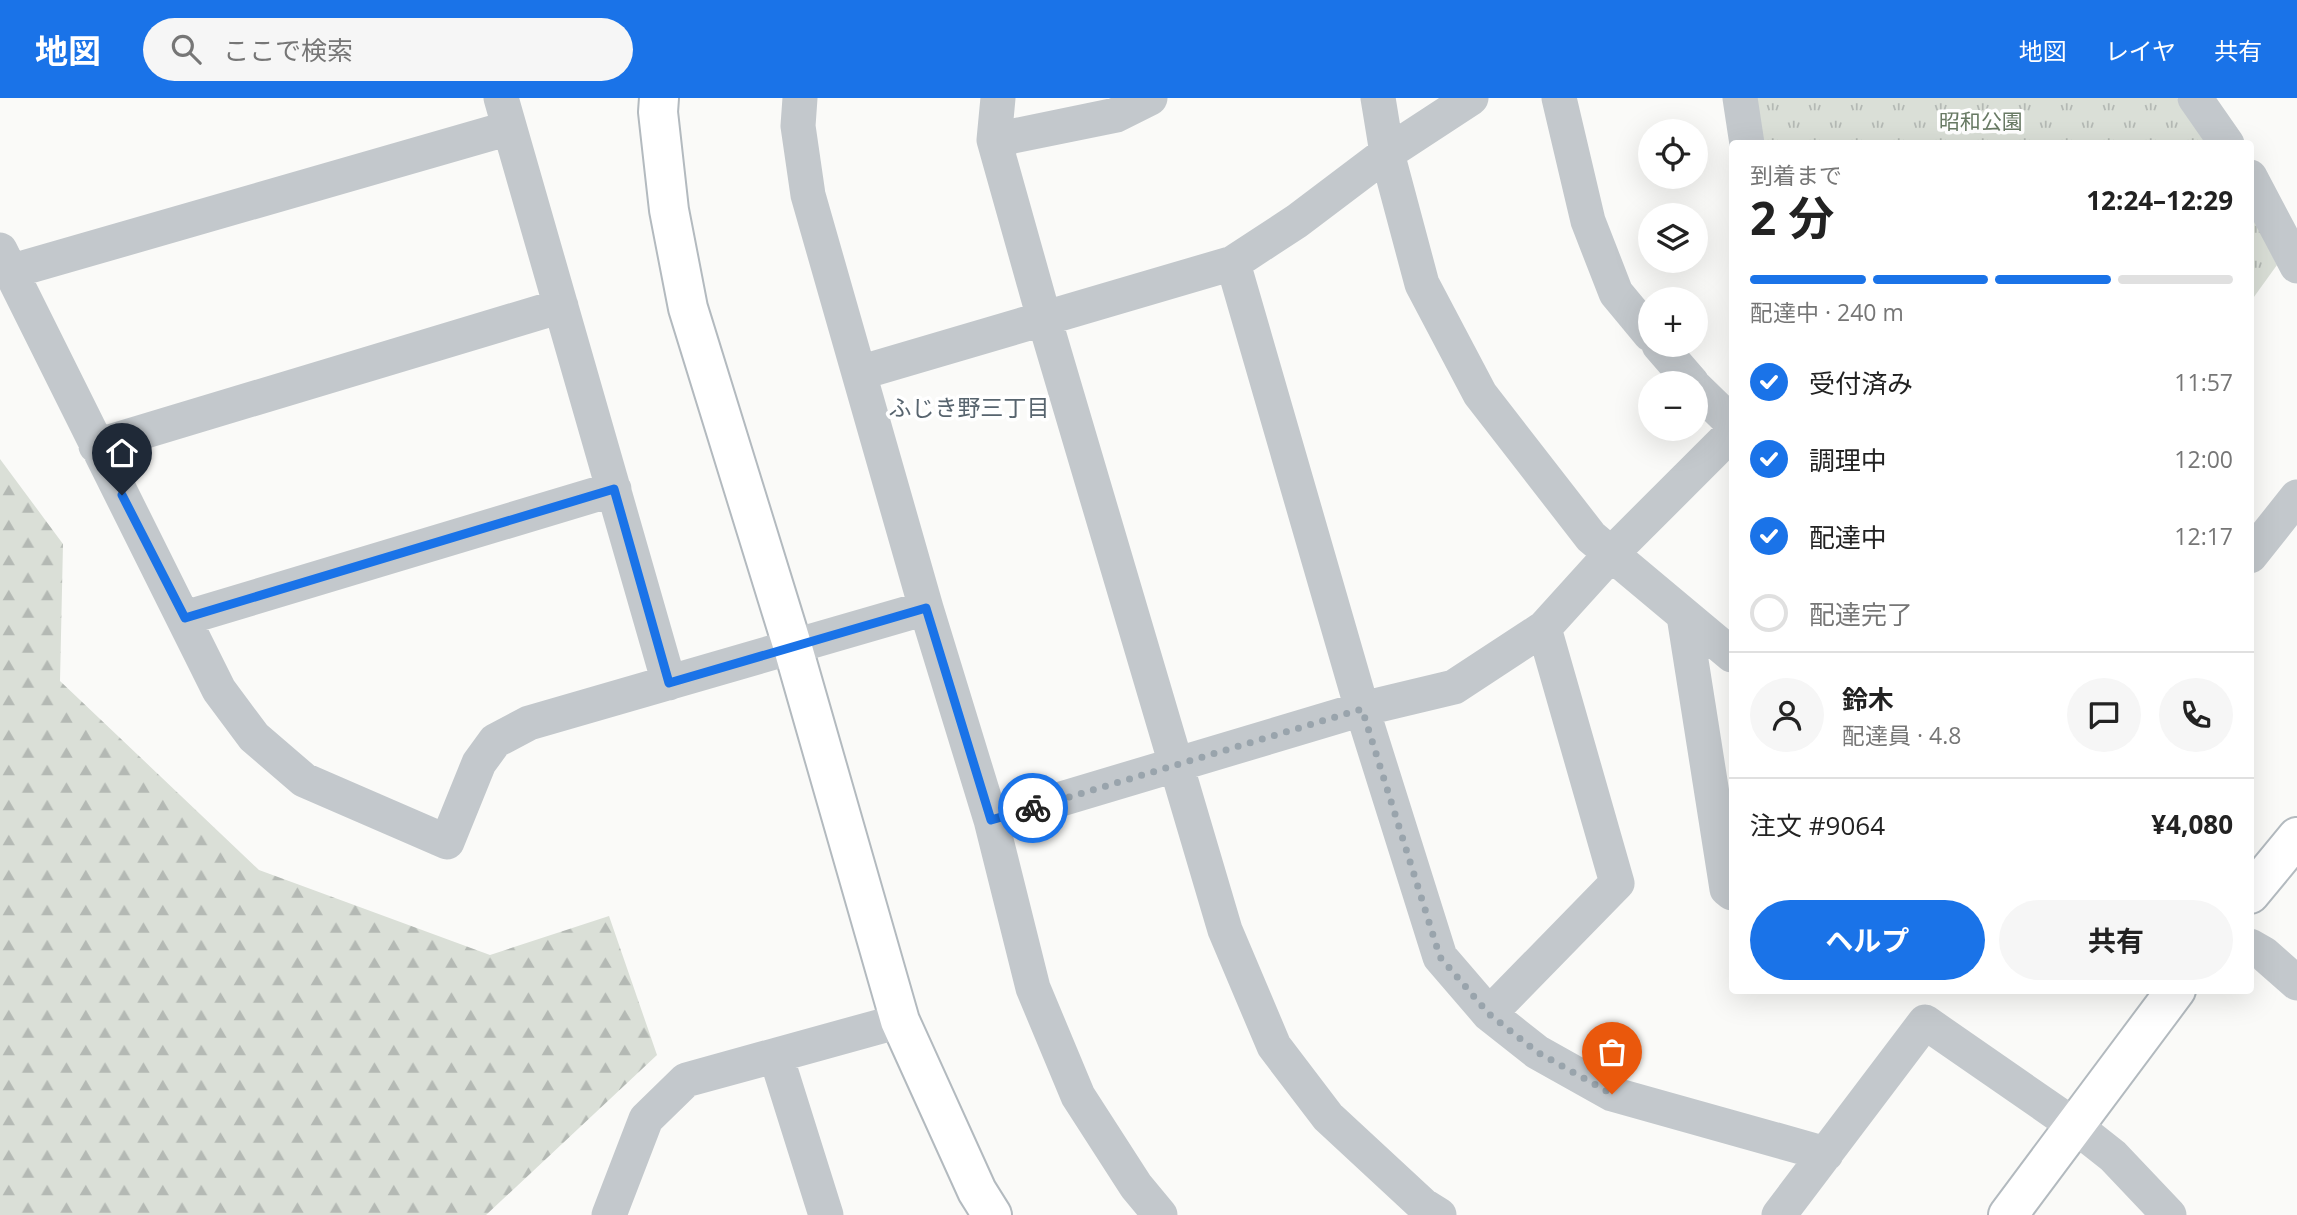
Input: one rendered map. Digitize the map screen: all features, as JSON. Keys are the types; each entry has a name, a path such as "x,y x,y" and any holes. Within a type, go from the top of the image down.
{"street":[{"path":"659,98 658,112 670,209 688,307 793,648 900,1021 977,1191 992,1215"},
{"path":"800,98 798,126 808,195 926,608 991,820 1033,988 1078,1096 1136,1186 1160,1215"},
{"path":"998,98 994,140 1225,930 1274,1046 1328,1117 1423,1205 1439,1215"},
{"path":"994,140 1116,115 1150,98"},
{"path":"1378,98 1387,153 1422,284 1480,394 1591,537 1729,652"},
{"path":"859,373 1233,263 1297,221 1387,153 1471,98"},
{"path":"1559,98 1588,221 1616,293 1638,320"},
{"path":"1740,98 1746,140"},
{"path":"2195,98 2224,140"},
{"path":"669,683 505,113 4,261 219,690 254,737 304,780 447,842 479,763 495,741 529,723 793,648 926,608"},
{"path":"2254,185 2297,266"},
{"path":"1233,263 1362,709 1440,957 1489,1014 1537,1052 1612,1094 1826,1154"},
{"path":"96,446 561,306"},
{"path":"1669,357 1682,371"},
{"path":"1708,400 1729,420"},
{"path":"991,820 1362,709 1454,687 1544,628 1611,554 1729,436"},
{"path":"185,618 614,489"},
{"path":"2254,549 2297,497"},
{"path":"1684,616 1729,890"},
{"path":"1489,1014 1617,883 1544,628"},
{"path":"2254,889 2297,837"},
{"path":"2254,948 2297,983"},
{"path":"2007,1215 2173,994"},
{"path":"609,1215 646,1119 687,1080 900,1021"},
{"path":"1779,1215 1925,1021 2075,1126 2113,1156 2169,1215"},
{"path":"776,1056 826,1215"}],"green space":[{"name":"昭和公園","path":"1753,98 2177,98 2207,140 1760,140"},
{"path":"2254,219 2277,265 2254,297"},
{"path":"0,459 63,544 60,681 259,870 490,955 609,916 657,1055 486,1215 0,1215"}],"way so far":[{"path":"1033,808 1362,709 1440,957 1489,1014 1537,1052 1612,1094"}],"district":[{"name":"ふじき野三丁目","path":"969,407"}],"route":[{"path":"122,495 185,618 614,489 669,683 926,608 991,820 1033,808"}]}
